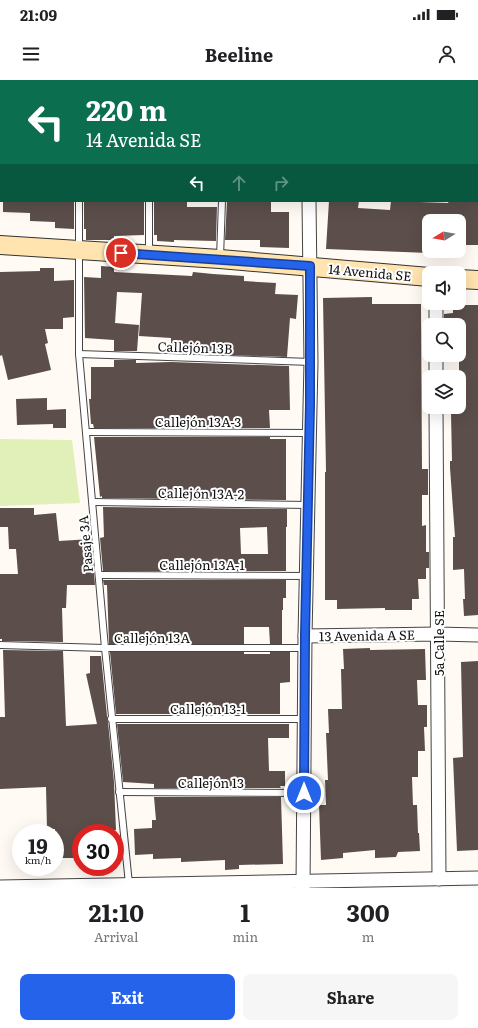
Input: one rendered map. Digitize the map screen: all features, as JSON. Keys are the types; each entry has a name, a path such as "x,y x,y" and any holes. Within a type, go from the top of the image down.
{"street":[{"path":"303,885 306,576 311,362 310,202"},
{"name":"14 Avenida SE","path":"0,245 220,259 422,276"},
{"path":"466,279 478,280"},
{"name":"5a Calle SE","path":"436,414 439,879"},
{"name":"13 Avenida A SE","path":"305,642 438,634 478,635"},
{"path":"0,887 129,884 154,886 303,885 478,878"}],"lane":[{"name":"Pasaje 3A","path":"79,202 79,354 111,719 129,884"},
{"path":"149,202 149,254"},
{"path":"220,259 222,202"},
{"name":"Callejón 13B","path":"79,354 311,362"},
{"name":"Callejón 13A-3","path":"86,432 310,433"},
{"name":"Callejón 13A-2","path":"93,502 308,505"},
{"name":"Callejón 13A-1","path":"99,575 306,576"},
{"name":"Callejón 13A","path":"0,645 105,648 305,642"},
{"name":"Callejón 13-1","path":"111,719 304,719"},
{"name":"Callejón 13","path":"119,792 304,793"}],"green space":[{"path":"0,439 72,440 80,503 0,506"}],"building":[{"path":"3,202 74,202 74,229 55,228 55,222 30,221 30,213 3,212"},
{"path":"84,202 144,202 144,235 114,236 114,240 86,240 86,229 84,229"},
{"path":"154,202 187,202 187,207 217,207 216,241 157,241 157,235 154,235"},
{"path":"227,202 271,202 271,212 289,212 289,248 260,247 260,240 225,240"},
{"path":"329,202 359,202 358,208 390,210 391,202 478,202 478,245 466,245 466,214 422,214 422,253 326,249"},
{"path":"101,266 114,267 114,272 192,276 193,272 244,276 244,281 276,283 275,294 298,295 296,319 290,318 287,357 171,353 171,338 139,336 142,293 117,292 115,323 139,325 137,351 114,351 114,340 85,338 84,277 101,278"},
{"path":"40,268 54,268 54,281 74,280 74,317 63,318 63,329 45,329 48,343 45,344 51,370 8,380 2,355 0,356 0,272 40,271"},
{"path":"372,297 372,304 421,304 422,469 428,469 428,495 422,495 422,526 426,525 426,552 429,552 429,568 426,568 426,579 418,579 419,599 412,599 412,610 385,610 385,608 337,609 337,600 325,600 326,472 323,298"},
{"path":"466,305 478,305 478,615 464,616 464,569 453,570 453,537 455,537 450,461 452,461 451,414 466,414 466,370 459,370 459,362 466,362 466,318 444,318 444,314 453,313 453,310 466,310"},
{"path":"114,360 136,360 136,363 171,362 289,366 290,410 269,410 270,428 94,428 93,424 91,424 89,399 91,399 91,367 114,367"},
{"path":"47,398 47,410 66,409 66,428 53,428 53,424 17,425 16,399"},
{"path":"94,437 270,437 270,439 286,439 286,500 102,498 102,496 100,497"},
{"path":"103,507 287,509 286,571 103,571 100,538 104,537","holes":["267,527 268,554 241,554 240,528"]},
{"path":"0,508 34,508 34,515 56,513 59,541 91,539 95,585 67,585 66,608 62,608 63,642 2,641 2,639 0,639 0,574 18,574 16,549 9,549 8,527 0,527"},
{"path":"103,580 286,580 286,598 283,598 282,610 282,644 270,644 269,627 244,627 244,644 109,644 107,585 104,585"},
{"path":"370,648 370,650 425,649 426,680 417,680 418,705 427,705 427,727 424,727 425,751 418,751 418,777 412,777 413,805 417,805 420,851 398,852 396,857 375,858 375,850 343,853 343,858 321,860 319,805 326,805 325,780 328,780 326,733 329,733 328,709 342,709 341,669 344,669 343,649"},
{"path":"3,650 63,651 66,726 97,724 86,674 90,673 90,656 101,656 114,782 116,824 72,824 72,858 64,858 64,824 47,824 46,787 0,789 0,717 5,717"},
{"path":"110,652 244,652 244,654 270,654 270,652 290,652 290,682 280,683 280,714 116,714"},
{"path":"478,661 478,850 457,851 453,758 463,757 461,662"},
{"path":"117,724 289,724 289,738 268,738 269,771 285,771 285,786 280,786 281,788 154,788 154,784 123,782"},
{"path":"154,797 281,797 283,864 239,865 239,869 225,870 225,860 181,862 181,858 153,859 153,854 135,855 134,829 152,828 152,820 156,820"}],"route":[{"path":"121,253 310,266 311,362 305,636 304,793"}]}
